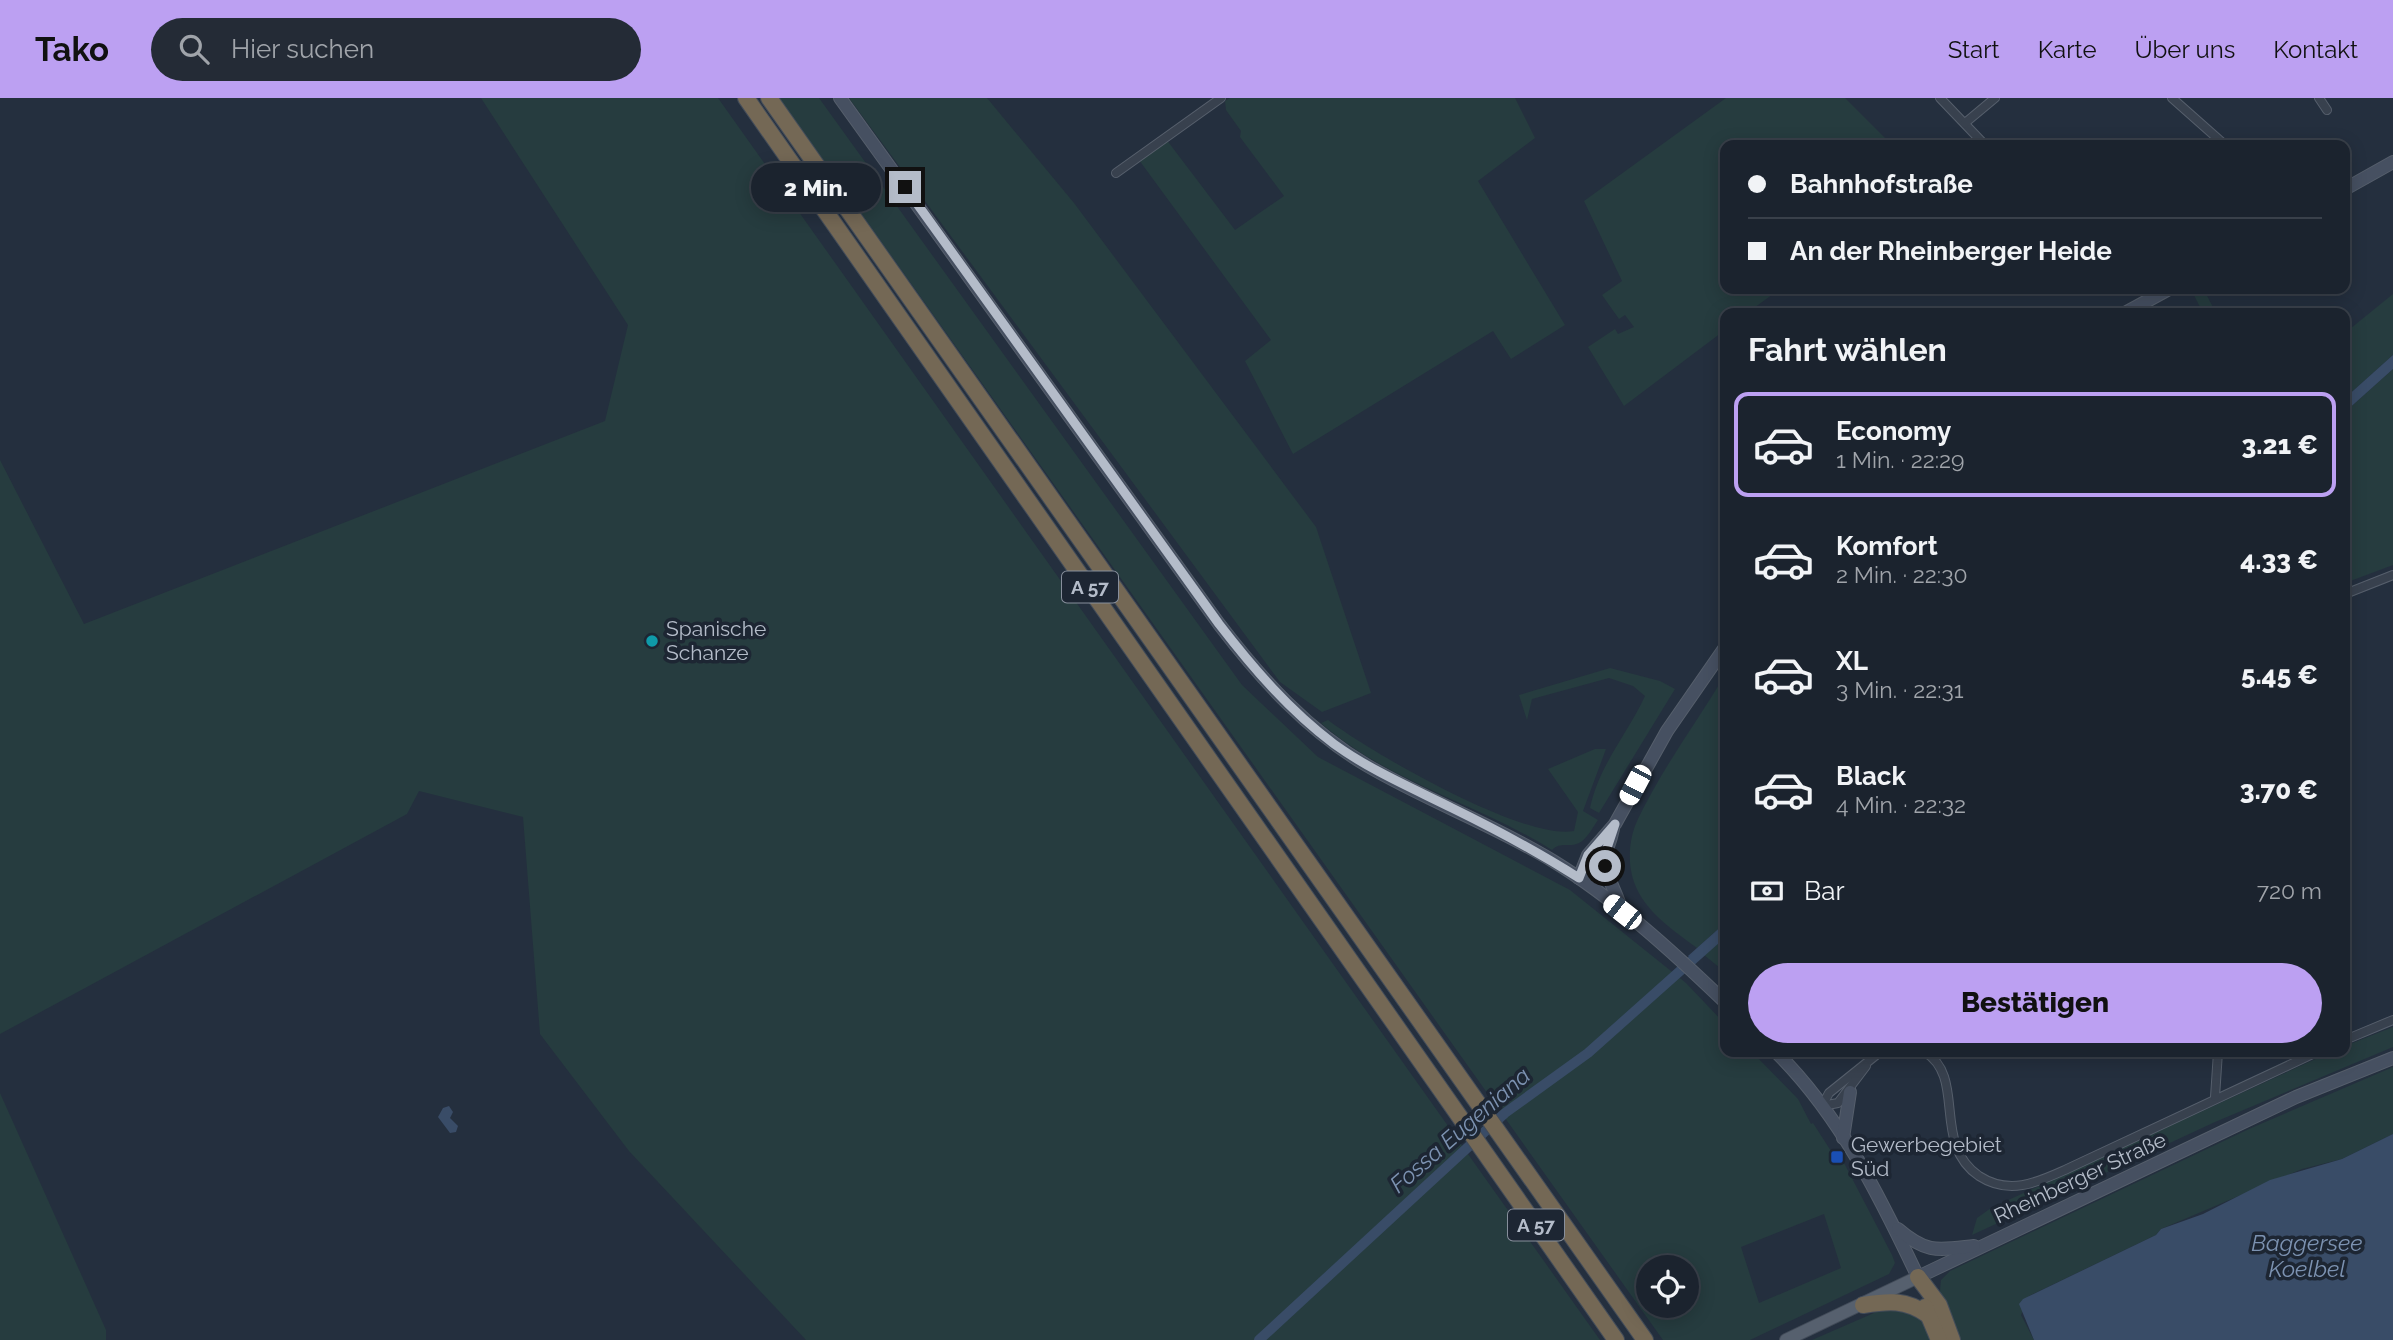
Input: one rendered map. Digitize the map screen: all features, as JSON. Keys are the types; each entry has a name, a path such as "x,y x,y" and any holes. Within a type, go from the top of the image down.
{"highway":[{"name":"A 57","path":"746,98 1434,1076 1616,1340"},
{"name":"A 57","path":"769,98 1645,1340"},
{"path":"1918,1277 1920,1295 1939,1340"},
{"path":"1918,1277 1939,1305 1952,1340"},
{"path":"1863,1305 1893,1301 1905,1303 1928,1315"}],"main road":[{"name":"Rheinberger Straße","path":"1786,1340 1918,1277"}],"street":[{"path":"840,98 1255,671 1334,743 1368,766 1488,826 1579,878 1670,952 1720,997"},
{"path":"1116,173 1221,98"},
{"path":"1940,98 1980,140"},
{"path":"1965,123 1995,98"},
{"path":"2172,98 2219,140"},
{"path":"2319,98 2327,110"},
{"path":"2350,186 2393,162"},
{"path":"2134,308 2160,294"},
{"path":"2350,592 2393,575"},
{"path":"1579,878 1593,870 1604,857 1615,824 1667,732 1720,655"},
{"path":"1579,878 1588,855 1615,824"},
{"path":"1604,857 1609,885 1617,894 1622,912"},
{"path":"2350,1038 2393,1020"},
{"path":"1780,1057 1822,1106 1873,1184 1918,1277"},
{"path":"1822,1106 1829,1093 1871,1057"},
{"path":"1822,1106 1838,1103 1850,1092 1871,1057"},
{"path":"1931,1057 1939,1063 1943,1073 1950,1128 1959,1155 1973,1171 2002,1185 2031,1185 2306,1057"},
{"path":"2215,1097 2218,1057"},
{"name":"Rheinberger Straße","path":"1918,1277 2297,1097 2393,1058"},
{"path":"1843,1138 1850,1092"},
{"path":"1893,1225 1918,1246 1935,1250 1985,1244"}],"green space":[{"path":"481,98 718,98 1600,1340 806,1340 629,1151 540,1034 523,817 419,791 407,814 0,1034 0,460 84,624 605,421 628,325"},
{"path":"779,98 819,98 1242,685 1318,757 1570,890 1686,983 1720,1019 1720,1057 1757,1057 1798,1099 1811,1124 1813,1123 1840,1165 1844,1163 1892,1255 1895,1263 1889,1274 1750,1340 1663,1340 1647,1318 1699,1318 1699,1255 1636,1255 1636,1302","holes":["1824,1214 1841,1268 1759,1303 1741,1247"]},
{"path":"849,98 987,98 1074,203 1316,527 1371,693 1322,712 1280,682"},
{"path":"1230,98 1515,98 1535,138 1478,181 1565,325 1511,359 1493,331 1293,454 1245,361 1271,340 1139,160 1166,139 1235,230 1284,196 1240,137 1241,131 1226,110 1225,101"},
{"path":"1726,98 1845,98 1887,140 1720,140 1720,294 1773,294 1754,308 1720,308 1720,334 1624,406 1588,347 1615,329 1618,334 1634,327 1625,315 1619,319 1602,295 1622,281 1584,201"},
{"path":"2194,294 2206,294 2213,308 2200,308"},
{"path":"2393,294 2393,355 2350,394 2350,329"},
{"path":"2393,369 2393,565 2350,581 2350,408"},
{"path":"1610,668 1660,681 1675,689 1599,813 1590,808 1594,792 1645,696 1633,686 1609,678 1532,699 1527,720 1519,695"},
{"path":"1720,683 1720,927 1697,948 1652,911 1634,882 1630,867 1635,826 1668,764"},
{"path":"1328,720 1377,752 1448,791 1485,809 1551,830 1574,831 1578,812 1548,769 1595,749 1606,749 1583,811 1598,820 1582,841 1552,850 1523,833 1375,761 1321,723"},
{"path":"1720,941 1720,968 1704,955"},
{"path":"2393,1027 2393,1047 2215,1122 1972,1235 1977,1218 1991,1208 2320,1057 2350,1057 2350,1044"},
{"path":"2393,1067 2393,1134 2342,1159 2302,1169 2161,1229 2156,1235 2029,1296 2021,1315 2034,1340 1958,1340 1940,1291 1941,1280 1950,1271 2249,1129"},
{"path":"0,1093 106,1330 106,1340 0,1340"},
{"path":"1890,1306 1919,1314 1934,1340 1812,1340"}],"water":[{"path":"2393,355 2393,369 2350,408 2350,394"},
{"path":"1720,927 1720,940 1696,962 1688,956"},
{"path":"449,1106 453,1112 450,1118 458,1126 456,1132 450,1133 438,1117 443,1108"},
{"name":"Baggersee Koelbel","path":"2393,1134 2393,1340 2034,1340 2019,1304 2023,1299 2156,1235 2161,1229 2203,1214 2270,1180 2342,1159"}],"waterway":[{"name":"Fossa Eugeniana","path":"1259,1340 1505,1113 1588,1053 1720,935"}],"place":[{"name":"Spanische Schanze","path":"652,641"},
{"name":"Gewerbegebiet Süd","path":"1837,1157"}],"route":[{"path":"905,187 1219,624 1255,671 1280,696 1334,743 1368,766 1488,826 1579,878 1588,855 1615,824 1604,857 1605,866"}]}
